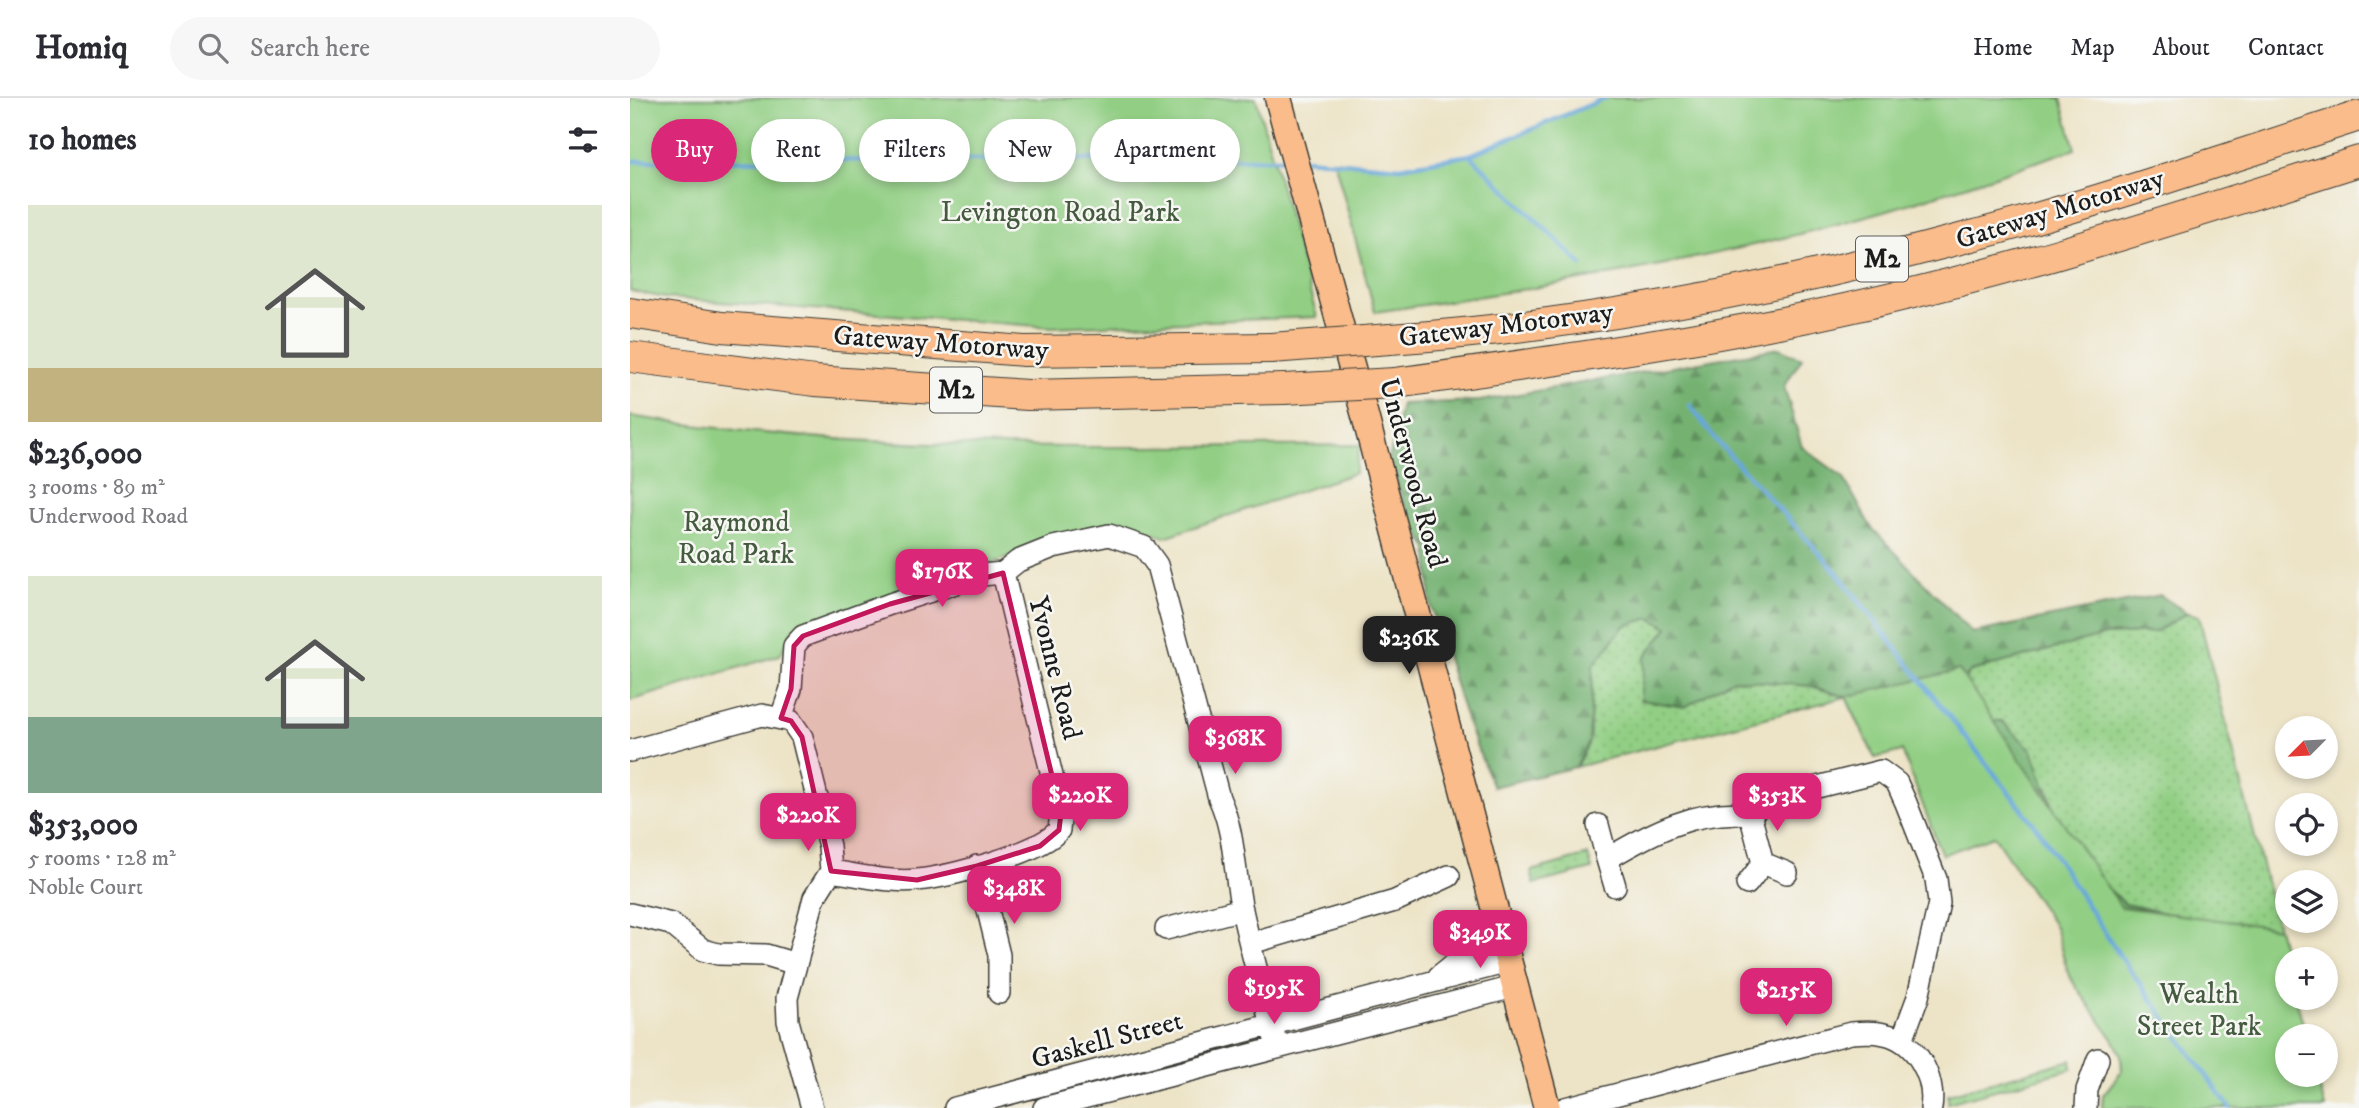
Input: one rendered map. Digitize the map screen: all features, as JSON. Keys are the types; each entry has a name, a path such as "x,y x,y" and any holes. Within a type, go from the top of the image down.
{"highway":[{"name":"Gateway Motorway","path":"630,313 722,327 1024,351 1271,348 1462,334 1593,316 1827,273 1966,238 2359,116"},
{"name":"Gateway Motorway","path":"630,357 816,381 1028,395 1283,389 1395,383 1629,350 1788,321 1926,290 2094,246 2359,161"}],"main road":[{"name":"Underwood Road","path":"1281,108 1547,1108"}],"street":[{"path":"781,718 791,689 794,646 803,636 916,595 981,575 1003,573 1018,561 1053,547 1109,535 1144,547 1157,565 1219,799 1231,829 1230,845 1242,909 1278,1047"},
{"name":"Yvonne Road","path":"831,871 918,880 977,866 1051,839 1059,830 1061,813 1003,573"},
{"path":"630,751 762,715 791,720 802,737 829,846 831,871 814,898 787,998 788,1021 812,1108"},
{"path":"1607,859 1655,830 1725,811 1750,814 1769,799 1881,771 1897,783 1936,879 1939,903 1918,997 1902,1040"},
{"path":"1750,814 1763,863"},
{"path":"1598,825 1615,886"},
{"path":"1763,863 1787,873"},
{"path":"1747,884 1763,863"},
{"path":"977,866 999,955 999,993"},
{"path":"1251,943 1395,901 1449,876"},
{"path":"1166,929 1242,909"},
{"path":"630,914 671,924 703,950 718,954 766,955 796,964"},
{"name":"Gaskell Street","path":"1435,980 1499,928"},
{"name":"Gaskell Street","path":"955,1108 990,1104 1435,980 1511,975"},
{"name":"Gaskell Street","path":"1044,1108 1278,1047 1511,975"},
{"path":"1565,1108 1851,1033 1885,1034 1902,1040 1925,1068 1930,1083 1931,1108"},
{"path":"2086,1108 2087,1090 2098,1059"}],"highlighted area":[{"path":"1003,573 1061,813 1059,830 1040,846 977,866 917,880 831,871 802,737 791,721 781,718 791,689 794,646 803,636 890,604"}],"green space":[{"name":"Levington Road Park","path":"630,98 1256,98 1317,317 1051,327 666,298 630,291"},
{"path":"1606,98 2061,98 2075,149 1890,210 1743,248 1559,284 1375,312 1334,160 1400,167 1470,155"},
{"path":"1779,348 1802,358 1784,386 1802,447 1843,477 1871,527 1972,633 2160,595 2187,613 2155,632 2105,635 1971,671 1951,697 1973,720 2002,721 2032,750 2063,839 2074,857 2125,904 2239,929 2275,928 2283,947 2275,947 2275,1010 2299,1010 2303,1024 2275,1024 2275,1087 2319,1087 2325,1108 2102,1108 2103,1095 2122,1071 2121,1055 2115,1042 2088,927 1903,746 1875,758 1846,697 1811,686 1733,679 1685,707 1640,700 1645,657 1668,627 1650,618 1624,626 1593,666 1589,742 1576,767 1493,787 1466,720 1431,606 1428,549 1407,513 1389,459 1401,404 1480,401"},
{"name":"Raymond Road Park","path":"630,416 721,429 903,443 1086,447 1360,445 1355,473 1165,537 1121,520 793,629 780,655 630,701"},
{"path":"2187,613 2199,616 2275,916 2275,928 2239,929 2125,904 2074,857 2063,839 2048,789 1951,697 1971,671 2105,635 2155,632"},
{"path":"1650,618 1668,627 1645,657 1641,700 1685,707 1733,679 1811,686 1846,697 1576,767 1589,742 1593,666 1624,626"},
{"name":"Wealth Street Park","path":"1959,670 2121,907 2275,928 2283,947 2275,947 2275,1010 2299,1010 2303,1024 2275,1024 2275,1087 2319,1087 2325,1108 2102,1108 2103,1095 2122,1071 2121,1055 2115,1042 2069,976 2055,927 1994,836 1942,855 1902,751 1875,758 1846,697"},
{"path":"1588,855 1592,869 1534,884 1531,871"},
{"path":"2071,1060 2072,1069 1948,1103 1948,1094"}],"waterway":[{"path":"1305,159 1400,167 1470,155 1606,98"},
{"path":"1470,155 1582,265"},
{"path":"630,161 1286,159"},
{"path":"1690,405 1716,440 1834,569 2040,832 2120,956 2230,1108"}]}
